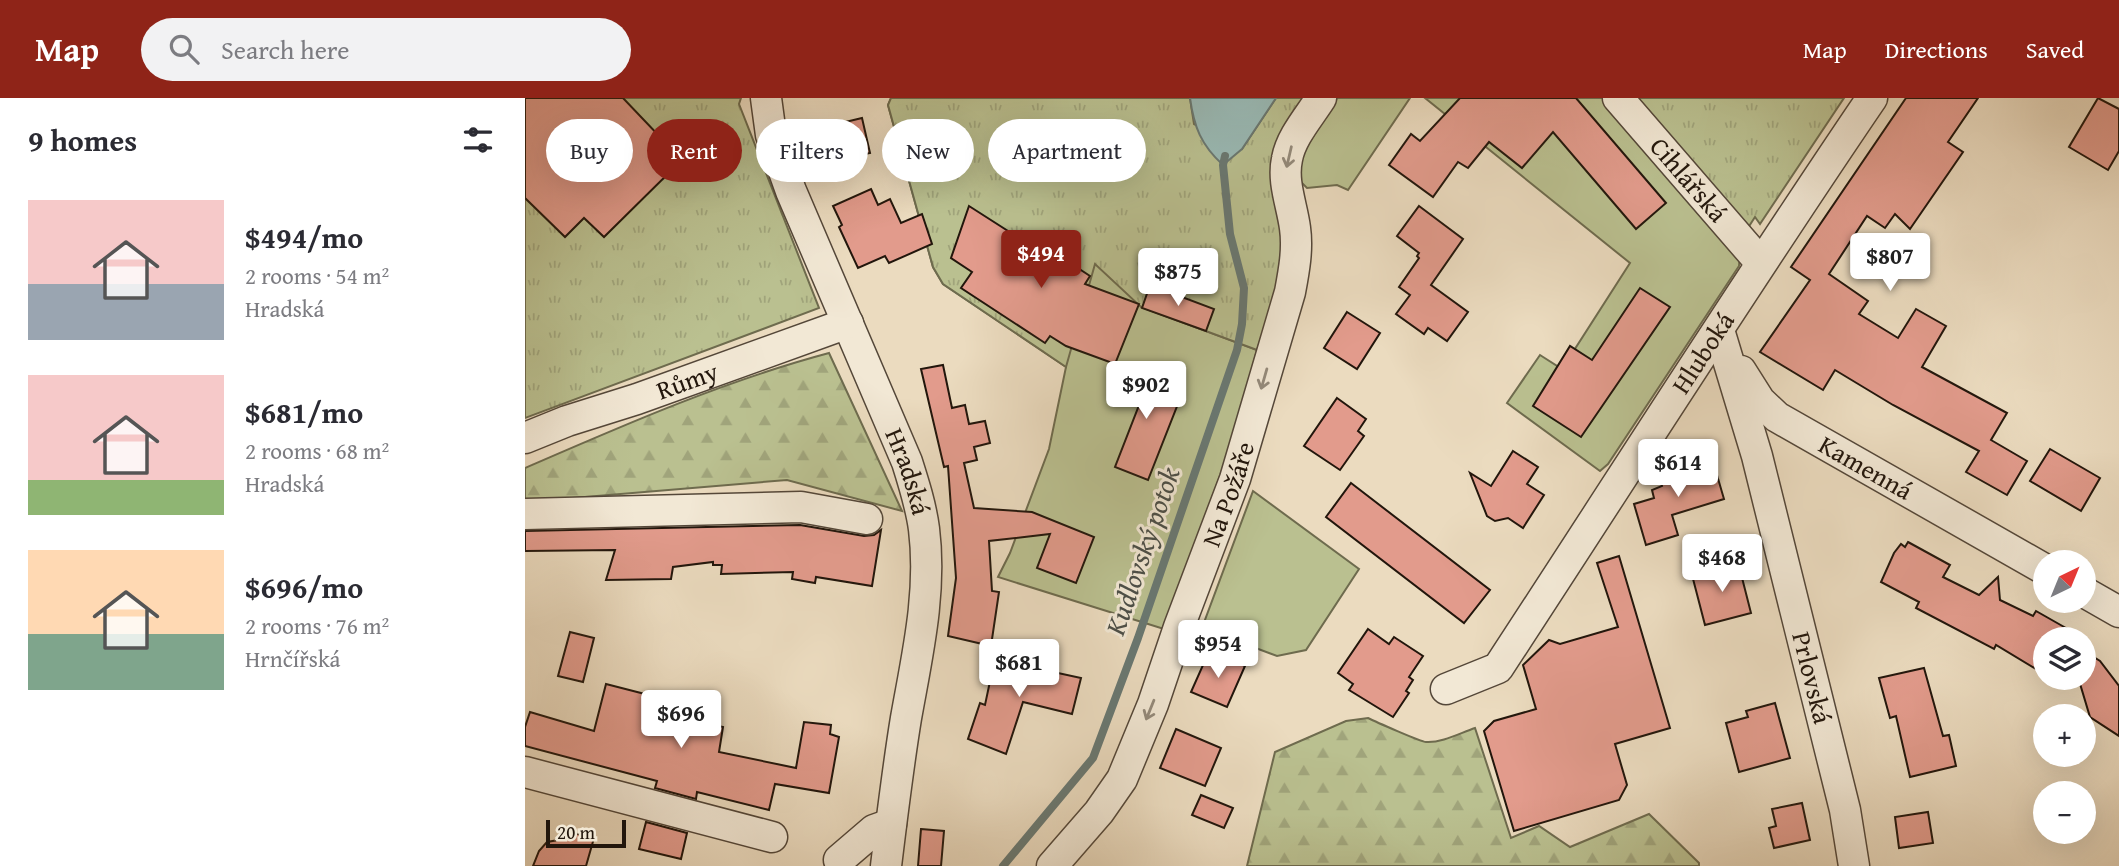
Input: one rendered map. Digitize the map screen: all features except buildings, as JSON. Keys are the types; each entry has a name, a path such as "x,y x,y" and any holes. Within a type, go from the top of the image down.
{"street":[{"name":"Hradská","path":"766,98 771,135 790,191 907,462 920,506 926,549 923,615 886,866"},
{"name":"Na Požáře","path":"1052,866 1099,812 1122,779 1153,704 1235,479 1290,292 1294,270 1296,229 1287,189 1286,159 1296,137 1321,98"},
{"name":"Cihlářská","path":"1618,98 1761,262"},
{"name":"Hluboká","path":"1446,689 1498,667 1761,262 1872,98"},
{"name":"Růmy","path":"525,438 848,323"},
{"name":"Kamenná","path":"1719,330 1745,380 1760,401 1777,417 2033,563"},
{"name":"Prlovská","path":"1719,330 1764,482 1845,810 1854,866"},
{"path":"525,514 801,507 867,519"},
{"path":"2097,599 2119,612"},
{"path":"525,772 772,838"},
{"path":"839,860 874,830 891,824"}],"green space":[{"path":"525,98 741,98 739,104 756,147 756,182 770,182 819,308 525,418"},
{"path":"891,98 1118,98 1120,119 988,119 988,182 1127,182 1141,307 1257,350 1232,443 1164,629 998,577 1010,553 1049,449 1066,367 943,284 933,267 909,182 974,182 974,119 892,119 888,105"},
{"path":"891,98 1190,98 1194,124 1242,149 1276,98 1309,98 1284,268 1257,350 1141,307 1095,264 1066,367 943,284 933,267 909,182 974,182 974,119 892,119 888,105"},
{"path":"1337,98 1410,98 1348,190 1337,185 1307,188 1298,179 1302,154"},
{"path":"1425,98 1607,98 1740,254 1739,266 1608,464 1600,471 1507,403 1540,355 1562,369 1630,263"},
{"path":"1629,98 1844,98 1760,224 1755,217 1744,234"},
{"path":"829,353 902,511 787,480 525,502 525,468 713,390"},
{"path":"1253,491 1359,569 1306,650 1277,656 1202,628"},
{"path":"1368,718 1426,742 1445,739 1475,728 1511,838 1539,826 1570,847 1649,814 1699,866 1247,866 1275,752 1346,721"}],"water":[{"path":"1190,98 1276,98 1242,149 1223,165 1200,135"}],"waterway":[{"name":"Kudlovský potok","path":"1003,866 1093,758 1138,638 1237,350 1244,288 1230,234 1223,165 1225,156"}]}
